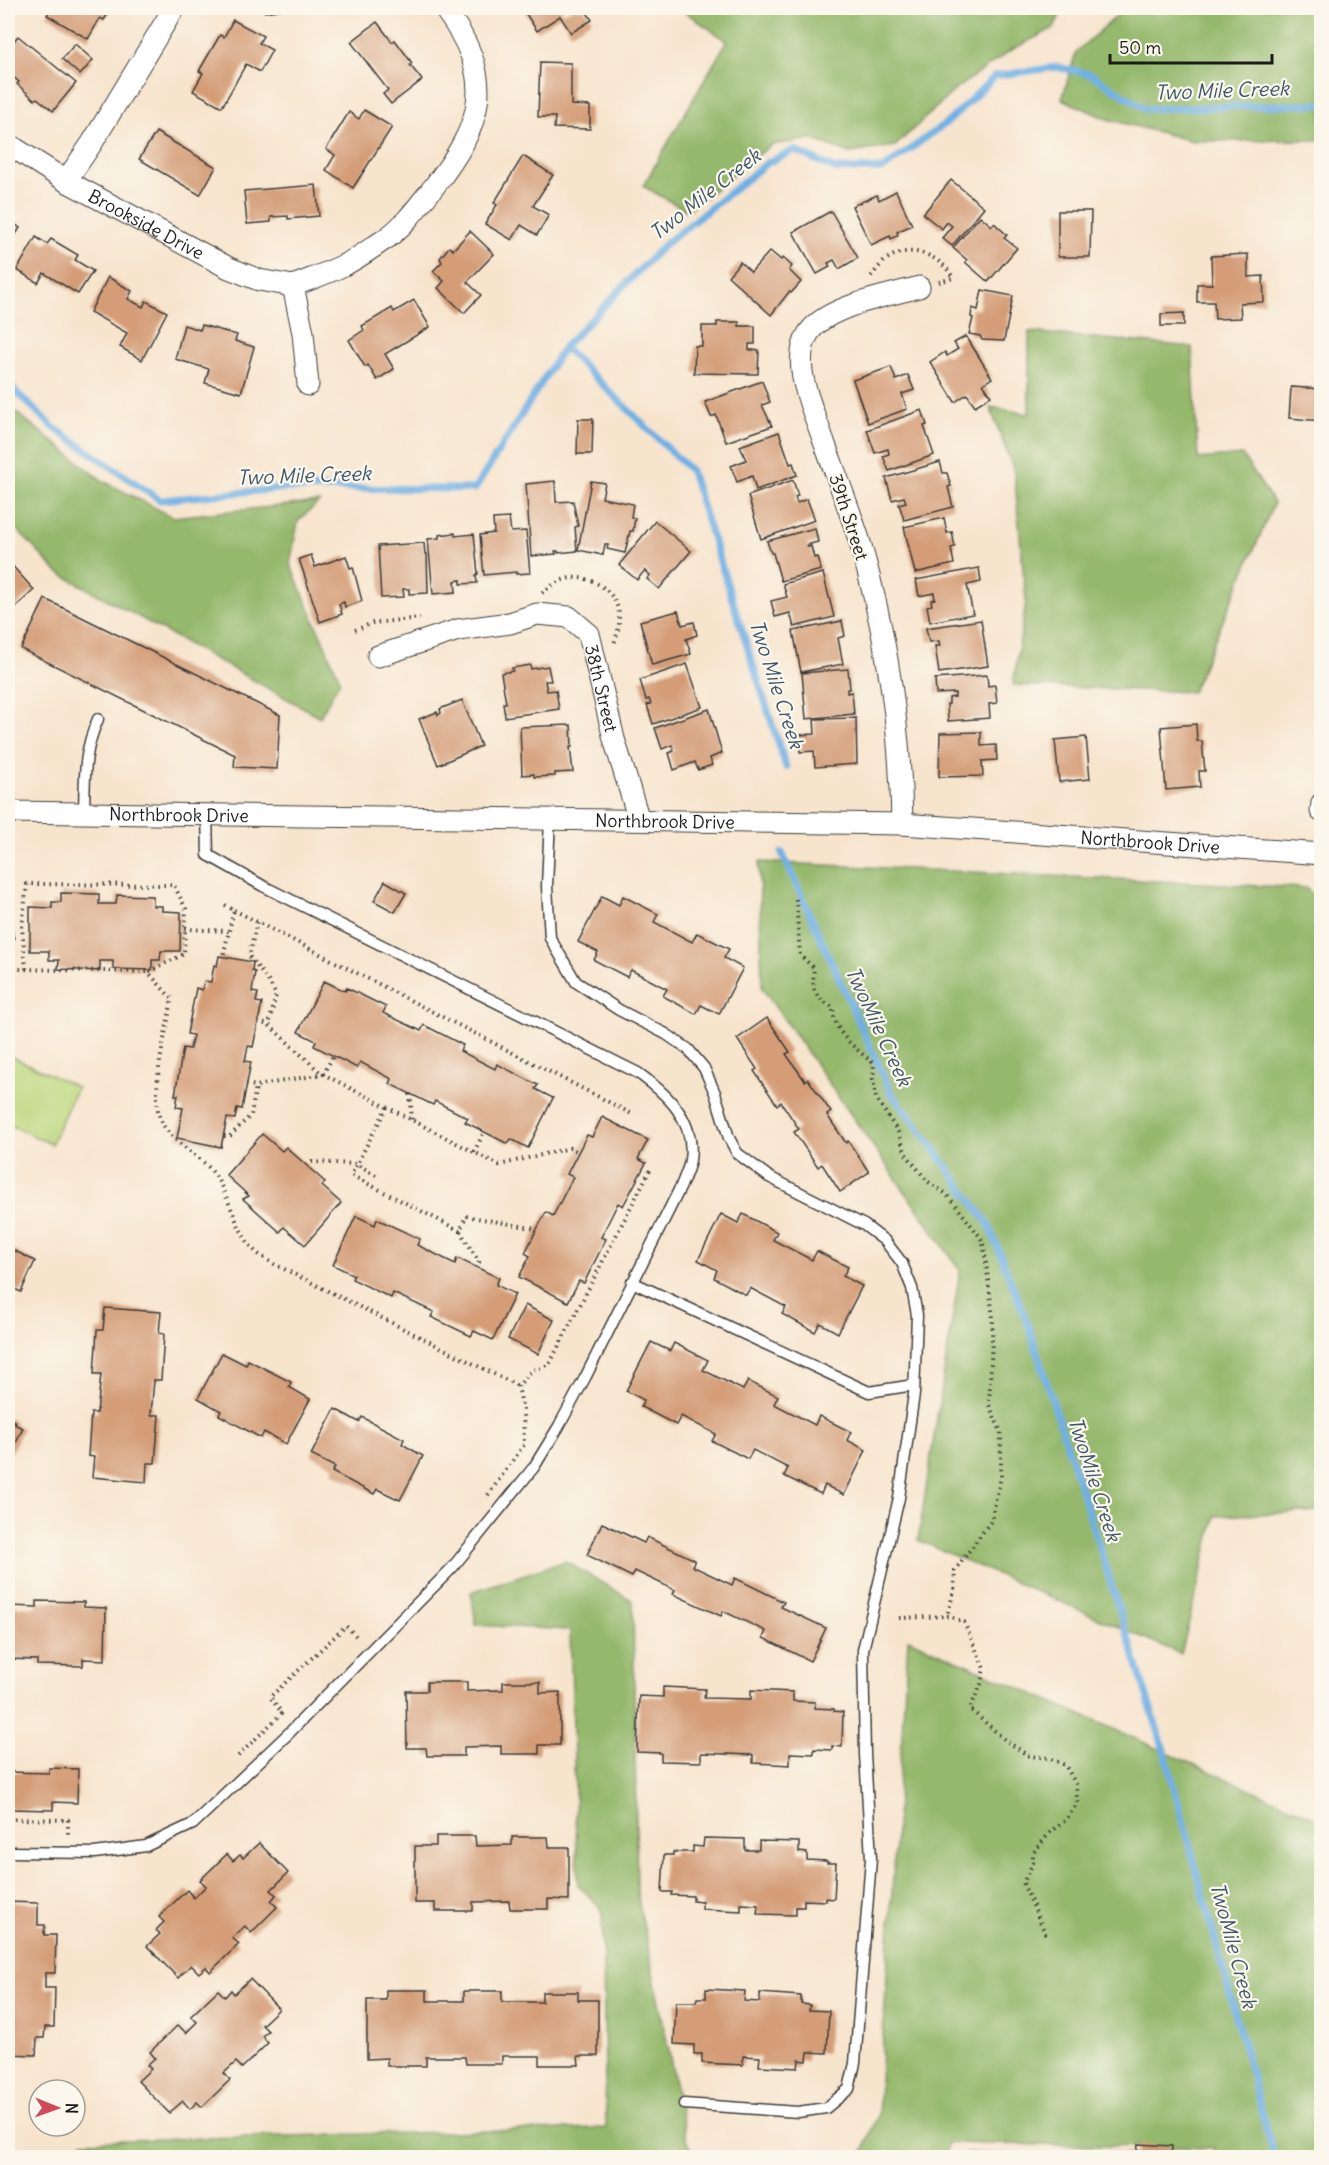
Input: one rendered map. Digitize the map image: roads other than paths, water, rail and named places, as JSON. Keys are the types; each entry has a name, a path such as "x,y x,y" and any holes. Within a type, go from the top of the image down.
{"street":[{"path":"66,182 174,8"},
{"path":"308,385 303,333 293,286 344,265 389,237 409,218 457,154 469,132 477,107 478,80 473,54 461,31 444,8"},
{"name":"Brookside Drive","path":"8,144 66,182 229,268 259,280 293,286"},
{"name":"39th Street","path":"902,824 901,772 891,675 861,546 818,424 803,377 802,362 807,336 824,317 839,310 919,287"},
{"name":"38th Street","path":"378,656 458,630 510,623 537,614 568,617 590,634 614,739 639,820"},
{"path":"1321,811 1322,803"},
{"name":"Northbrook Drive","path":"8,812 902,824 1321,855"}],"lane":[{"path":"84,813 85,757 89,738 98,719"},
{"path":"8,1852 95,1853 146,1846 194,1824 288,1734 460,1559 534,1467 560,1426 681,1186 690,1160 689,1131 676,1105 638,1073 263,886 208,855 207,814"},
{"path":"550,818 547,885 550,938 576,982 619,1010 666,1034 688,1049 704,1068 715,1093 729,1138 737,1153 792,1189 864,1225 885,1242 902,1263 912,1288 917,1315 914,1385 898,1498 863,1650 865,1754 871,1860 855,2063 849,2089 826,2108 798,2112 684,2103"},
{"path":"632,1282 869,1392 914,1385"}],"waterway":[{"name":"Two Mile Creek","path":"564,347 664,245 767,163 794,150 835,169 883,169 949,121 995,76 1057,67 1090,74 1146,109 1322,104"},
{"name":"Two Mile Creek","path":"8,384 53,427 160,500 290,488 475,489 564,347 691,471 786,767"},
{"name":"TwoMile Creek","path":"782,853 891,1093 989,1225 1030,1330 1165,1753 1274,2158"}]}
